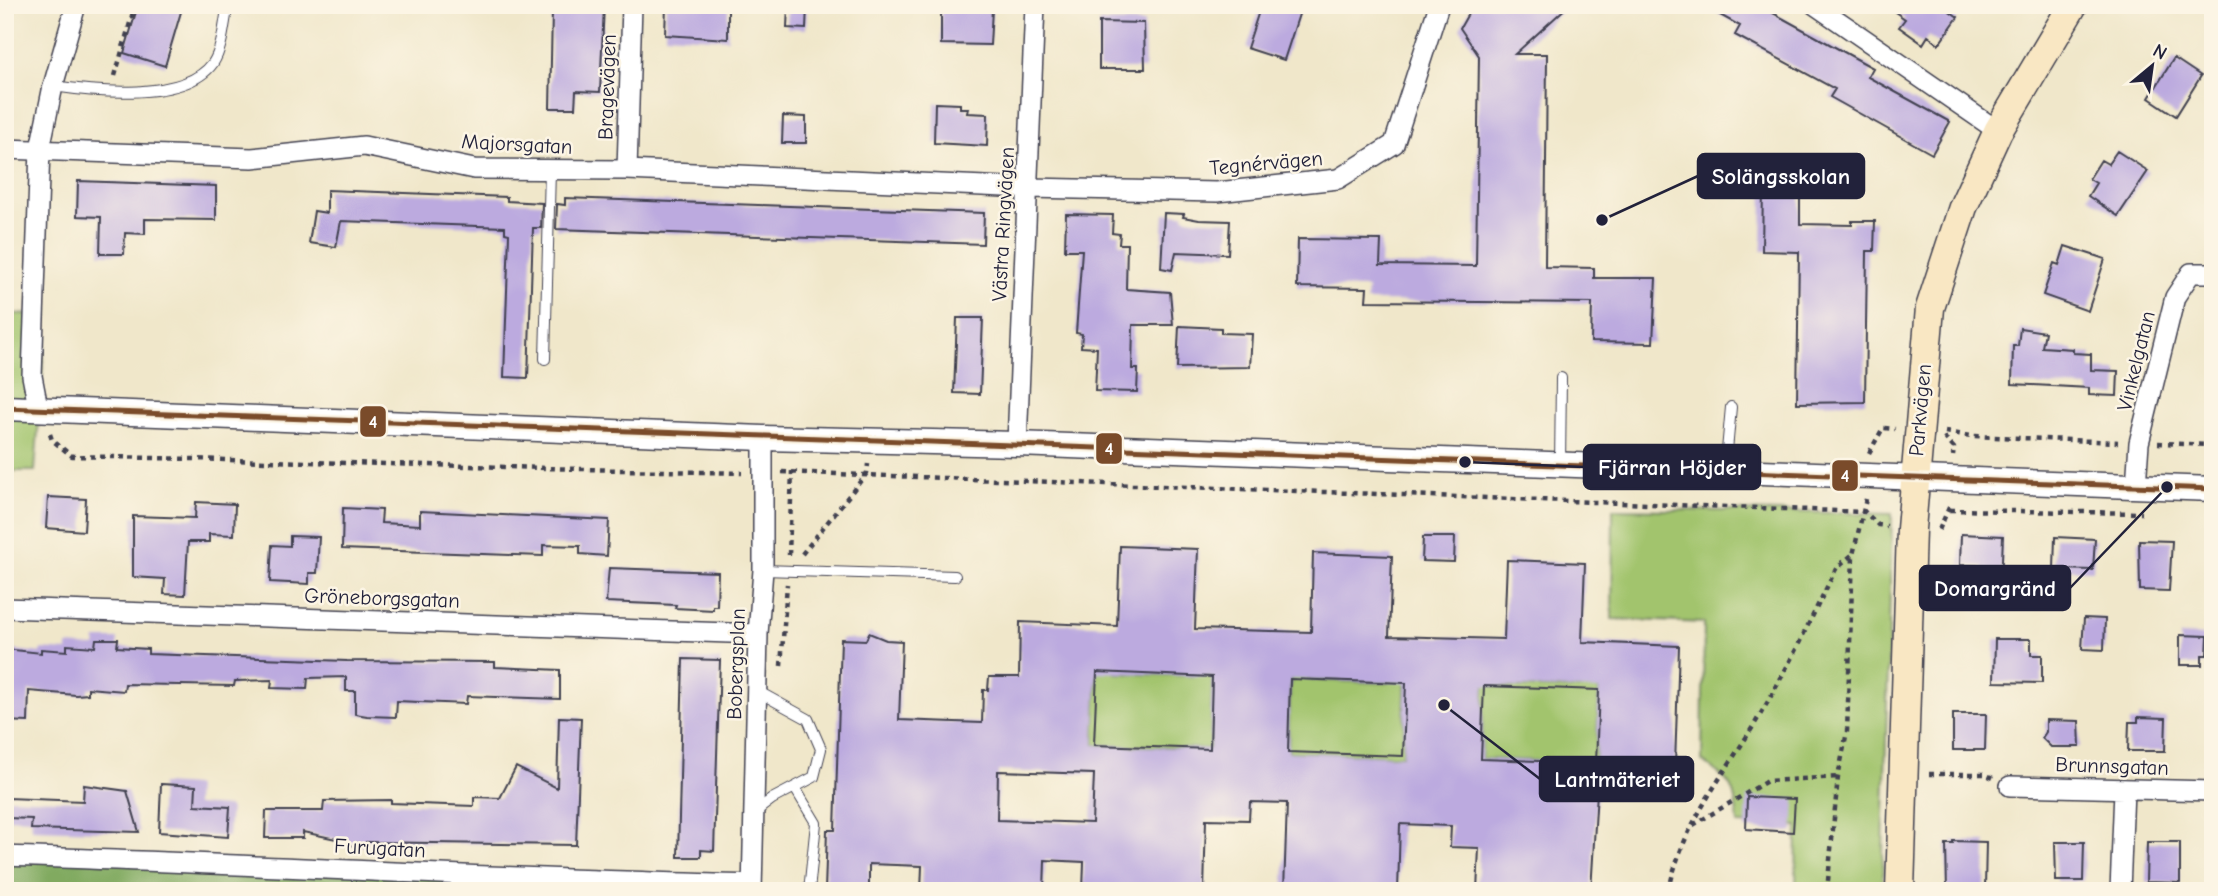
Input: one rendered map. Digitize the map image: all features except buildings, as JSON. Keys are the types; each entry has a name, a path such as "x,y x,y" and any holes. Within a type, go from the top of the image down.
{"main road":[{"name":"Parkvägen","path":"1900,891 1911,530 1930,308 1963,206 1998,131 2073,5"}],"street":[{"path":"38,407 32,376 40,149 53,86 76,5"},
{"name":"Bragevägen","path":"627,170 632,5"},
{"name":"Västra Ringvägen","path":"1017,444 1035,5"},
{"name":"Tegnérvägen","path":"1029,188 1217,192 1338,179 1394,144 1439,5"},
{"path":"1815,5 1998,131"},
{"name":"Majorsgatan","path":"5,149 252,158 364,146 474,169 627,170 1029,188"},
{"name":"Vinkelgatan","path":"2136,486 2139,443 2175,297 2191,272 2213,272"},
{"path":"5,408 38,407 763,438 1017,444 1915,480 2213,489"},
{"name":"Bobergsplan","path":"752,888 758,634 763,570 763,438"},
{"name":"Gröneborgsgatan","path":"5,608 758,634"},
{"name":"Brunnsgatan","path":"2010,786 2213,791"},
{"path":"2120,891 2124,790"},
{"name":"Furugatan","path":"5,856 242,863 525,879 752,888"}],"lane":[{"path":"53,86 110,93 170,86 195,79 214,62 228,5"},
{"path":"545,359 550,170"},
{"path":"1560,466 1562,378"},
{"path":"1724,472 1731,407"},
{"path":"763,570 955,576"},
{"path":"754,814 772,799 814,777 821,749 808,719 757,691"},
{"path":"795,788 816,823 809,891"}],"path":[{"path":"110,93 135,5"},
{"path":"38,407 52,440 72,456 762,474 867,474 1865,512 1878,525 1911,530 1939,528"},
{"path":"1940,431 1972,436 2213,445"},
{"path":"788,571 867,474"},
{"path":"1950,510 2152,513"},
{"path":"1827,891 1838,777 1847,732 1853,555 1865,512"},
{"path":"1669,891 1675,860 1692,825 1758,719 1837,567 1853,555"},
{"path":"1927,774 1983,774 2010,786"},
{"path":"1692,825 1767,781 1838,777"}],"green space":[{"path":"47,309 35,471 5,471 5,313 35,315"},
{"path":"1613,509 1892,514 1882,891 1796,891 1797,826 1738,824 1730,786 1721,775 1702,761 1704,623 1612,619"},
{"path":"1098,654 1116,673 1193,676 1213,658 1210,749 1094,745"},
{"path":"1291,660 1309,680 1387,683 1406,665 1403,756 1288,752"},
{"path":"1485,667 1503,687 1580,689 1600,671 1596,763 1481,759"},
{"path":"5,856 525,879 524,891 5,891"}],"transit line":[{"name":"4","path":"5,408 2213,489"}],"place":[{"name":"Solängsskolan","path":"1602,220"},
{"name":"Fjärran Höjder","path":"1465,462"},
{"name":"Domargränd","path":"2167,487"},
{"name":"Lantmäteriet","path":"1444,705"}]}
